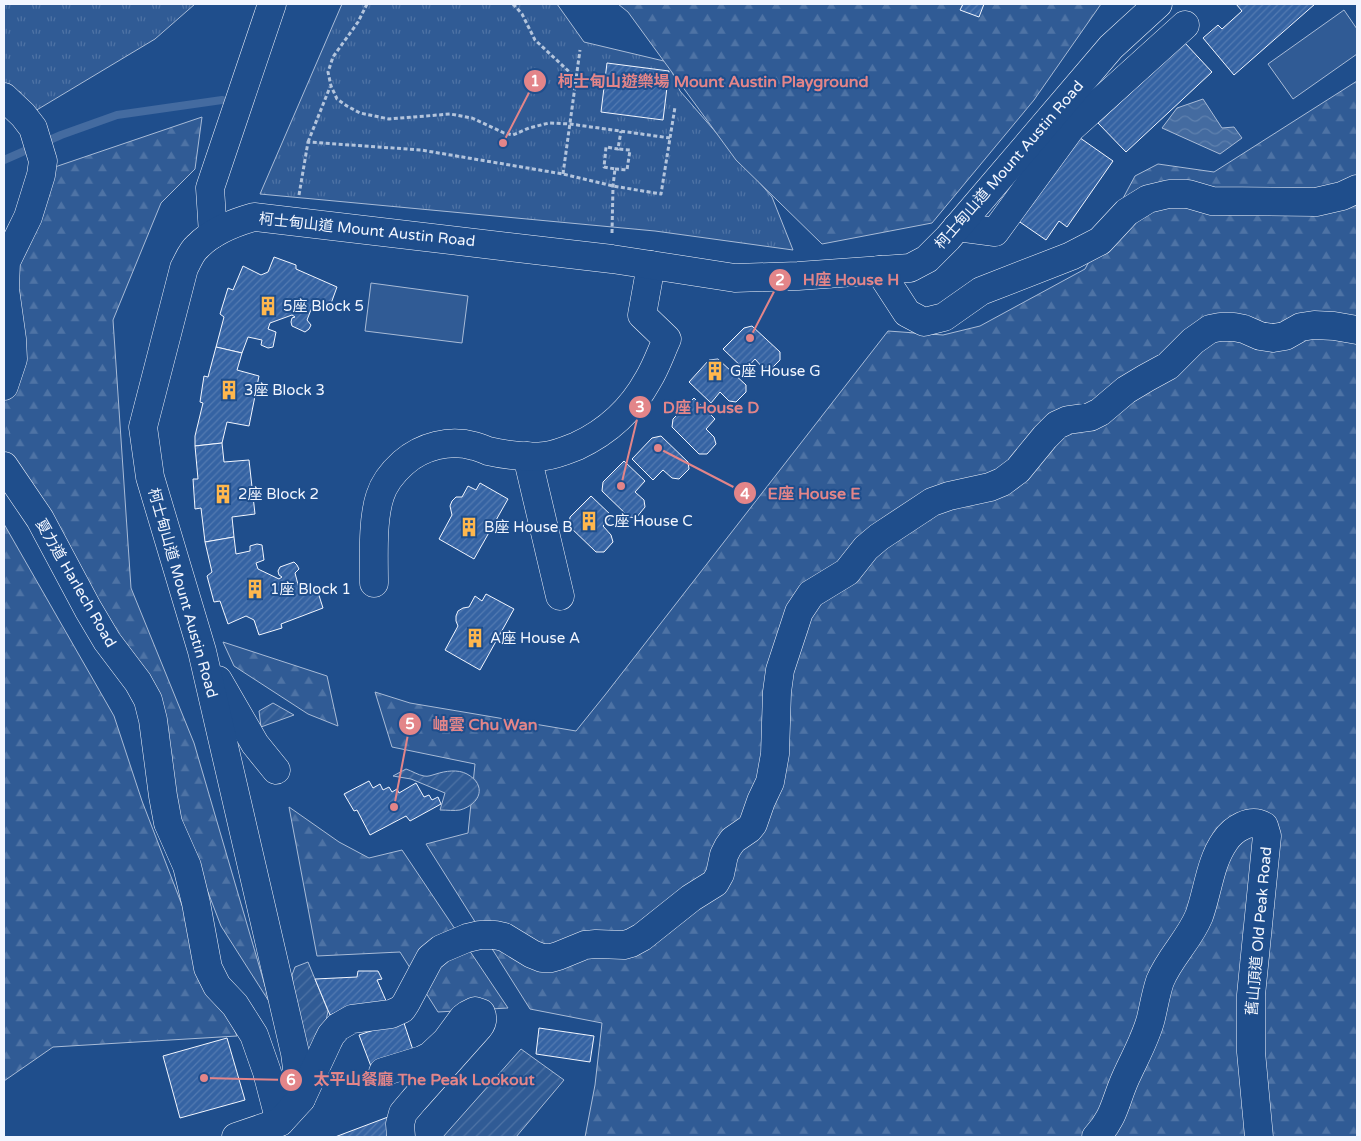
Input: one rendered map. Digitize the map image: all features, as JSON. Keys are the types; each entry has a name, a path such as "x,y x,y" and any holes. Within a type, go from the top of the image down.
{"street":[{"path":"212,234 210,188 272,4"},
{"name":"柯士甸山道 Mount Austin Road","path":"301,1099 295,1053 202,651 150,477 143,427 184,268 196,248 212,234 229,224 254,216 612,259 735,278 910,268 927,259 948,238 1111,47 1158,4"},
{"path":"957,226 995,232 1071,128 1185,25"},
{"path":"4,386 12,359 12,339 5,289 6,262 28,217 44,161 33,128 13,106"},
{"path":"879,270 907,313 924,322 944,318 982,291 1071,256 1100,241 1127,212 1148,199 1169,194 1188,194 1212,201 1316,202 1342,196 1357,189"},
{"path":"374,583 376,511 380,495 387,481 409,457 439,445 456,444 473,445 488,451 508,455 546,456 567,450 587,441 606,429 623,414 649,379 667,339 642,315 651,265"},
{"path":"239,1137 280,1122 301,1099 334,1030 352,1019 391,1014 402,1009 428,961 441,949 467,938 488,934 504,938 542,958 558,956 596,944 624,945 642,937 691,898 715,882 720,874 728,847 733,840 753,824 770,782 775,754 779,678 799,612 811,594 847,572 878,536 932,502 948,496 990,487 1002,482 1018,470 1057,425 1068,420 1090,417 1100,412 1126,390 1168,366 1193,341 1210,330 1220,327 1234,327 1266,338 1274,338 1282,337 1300,327 1309,326 1325,325 1357,330"},
{"path":"527,456 560,596"},
{"name":"夏力道 Harlech Road","path":"4,466 40,519 107,641 138,682 148,700 153,720 168,823 187,866 208,968 217,986 235,1005 254,1035 267,1072 280,1122"},
{"path":"202,651 255,744 276,770"},
{"name":"舊山頂道 Old Peak Road","path":"1096,1137 1105,1127 1111,1116 1124,1082 1142,1044 1151,1018 1154,1000 1164,974 1194,928 1222,846 1234,831 1244,825 1255,823 1264,826 1267,836 1251,995 1251,1052 1259,1137"},
{"path":"383,1072 427,1058 446,1041 466,1015 474,1010 480,1013 482,1023 479,1027 403,1114 400,1124 401,1137"}],"path":[{"path":"368,4 358,22 333,57 328,72 331,86 338,99 360,113 389,119 450,114 472,118 504,133 513,135 529,128 549,123 570,124 670,138"},
{"path":"513,4 522,14 535,40 576,78"},
{"path":"563,174 580,50"},
{"path":"297,221 308,142 331,86"},
{"path":"308,142 421,150 563,174 612,186 662,194 676,107"},
{"path":"618,148 621,131"},
{"path":"606,147 618,148 630,150 627,170 604,167 606,147"},
{"path":"612,259 612,186 615,168"}],"green space":[{"path":"4,4 195,4 155,39 30,114 20,92 4,85"},
{"path":"342,4 557,4 584,42 668,62 680,91 772,197 793,250 655,231 260,194"},
{"path":"618,4 1101,4 1034,100 932,223 822,244 736,160 628,12"},
{"path":"1357,81 1357,1137 585,1137 595,1085 602,1023 530,1009 426,844 468,833 475,764 392,747 375,692 410,703 576,731 888,331 943,335 980,326 1085,269 1135,176 1158,164 1214,172"},
{"path":"202,117 195,169 161,203 113,320 131,588 194,743 270,1003 221,926 169,791 140,704 4,467 4,262 49,169"},
{"path":"4,524 114,716 142,801 195,939 237,1036 53,1047 4,1081"},
{"path":"223,642 327,676 338,726 308,714 234,666"},
{"path":"273,703 294,715 261,727 259,711"},
{"path":"406,769 426,776 447,771 463,772 477,783 479,794 473,803 460,810 440,810 445,793 411,779 393,776"},
{"path":"289,807 339,842 369,858 402,850 508,1008 438,1012 400,952 317,956"},
{"path":"308,962 328,1011 326,1021 311,1051 307,1051 294,996 292,975 295,967"},
{"path":"521,1049 564,1080 516,1137 443,1137"}],"shaded area":[{"path":"1344,10 1357,29 1357,54 1293,99 1268,64"},
{"path":"371,283 468,296 462,343 365,331"}],"water":[{"path":"1203,99 1222,128 1234,127 1242,138 1220,154 1162,128 1177,108"}],"building":[{"path":"963,4 984,4 979,17 960,10"},
{"path":"1236,4 1315,4 1234,75 1203,38 1218,25 1222,29 1242,11"},
{"path":"1185,43 1212,72 1126,152 1098,123"},
{"path":"607,63 669,71 663,120 601,112"},
{"path":"1073,133 1113,161 1067,227 1059,221 1046,240 1014,218"},
{"name":"5座 Block 5","path":"274,257 296,265 296,269 337,287 329,309 314,302 307,320 311,325 305,332 292,326 292,318 295,317 292,315 270,323 268,329 276,332 273,347 268,348 261,345 262,340 248,337 242,353 216,347 224,317 220,314 228,288 233,290 243,266 261,275 268,272"},
{"path":"752,326 780,352 780,360 771,369 763,368 755,359 745,370 723,349 744,328"},
{"name":"3座 Block 3","path":"216,347 242,353 237,370 259,376 249,426 227,422 222,443 195,446 195,436 203,403 200,402 204,376 208,377"},
{"name":"G座 House G","path":"718,359 746,385 746,392 736,402 729,401 720,392 711,403 689,382 709,360"},
{"path":"694,398 715,419 706,429 714,437 716,444 707,454 699,454 672,427 673,419"},
{"path":"661,436 688,462 689,469 679,479 672,478 663,470 653,480 632,459 652,438"},
{"name":"2座 Block 2","path":"222,443 224,462 249,460 255,514 232,517 234,537 205,542 201,508 195,509 193,479 198,479 195,446"},
{"path":"624,461 645,481 635,492 644,500 645,507 636,518 629,517 602,491 603,482"},
{"name":"B座 House B","path":"480,483 508,499 474,559 439,539 452,515 450,506 452,501 456,497 462,497 468,486 476,490"},
{"name":"C座 House C","path":"591,496 612,516 603,526 611,535 613,542 604,552 596,552 569,526 570,517"},
{"name":"1座 Block 1","path":"234,537 236,554 250,551 250,546 262,545 264,560 256,563 258,569 279,579 282,577 278,571 280,567 294,562 299,569 295,573 300,592 316,586 323,608 281,624 282,628 259,635 254,620 246,616 228,624 220,601 214,602 207,576 212,572 205,542"},
{"name":"A座 House A","path":"486,594 514,609 480,670 445,650 458,626 456,616 458,611 469,607 475,596 482,601"},
{"path":"369,781 373,788 380,784 383,790 389,787 392,792 397,789 399,793 416,783 424,797 429,795 432,800 438,797 441,804 410,821 406,816 370,835 357,810 354,811 344,794"},
{"path":"358,971 378,971 382,979 377,980 387,1003 355,1005 330,1015 315,979 357,977"},
{"path":"403,1020 414,1053 372,1069 359,1035"},
{"path":"539,1028 594,1036 590,1062 536,1054"},
{"path":"227,1038 245,1100 180,1118 163,1056"},
{"path":"388,1117 396,1137 335,1137"}],"waterway":[{"path":"4,160 61,135 117,115 222,100"}],"place":[{"name":"柯士甸山遊樂場 Mount Austin Playground","path":"503,143"},
{"name":"5座 Block 5","path":"268,306"},
{"name":"H座 House H","path":"750,338"},
{"name":"G座 House G","path":"715,371"},
{"name":"3座 Block 3","path":"229,390"},
{"name":"E座 House E","path":"658,448"},
{"name":"D座 House D","path":"621,486"},
{"name":"2座 Block 2","path":"223,494"},
{"name":"C座 House C","path":"589,521"},
{"name":"B座 House B","path":"469,527"},
{"name":"1座 Block 1","path":"255,589"},
{"name":"A座 House A","path":"475,638"},
{"name":"岫雲 Chu Wan","path":"394,807"},
{"name":"太平山餐廳 The Peak Lookout","path":"204,1078"}]}
